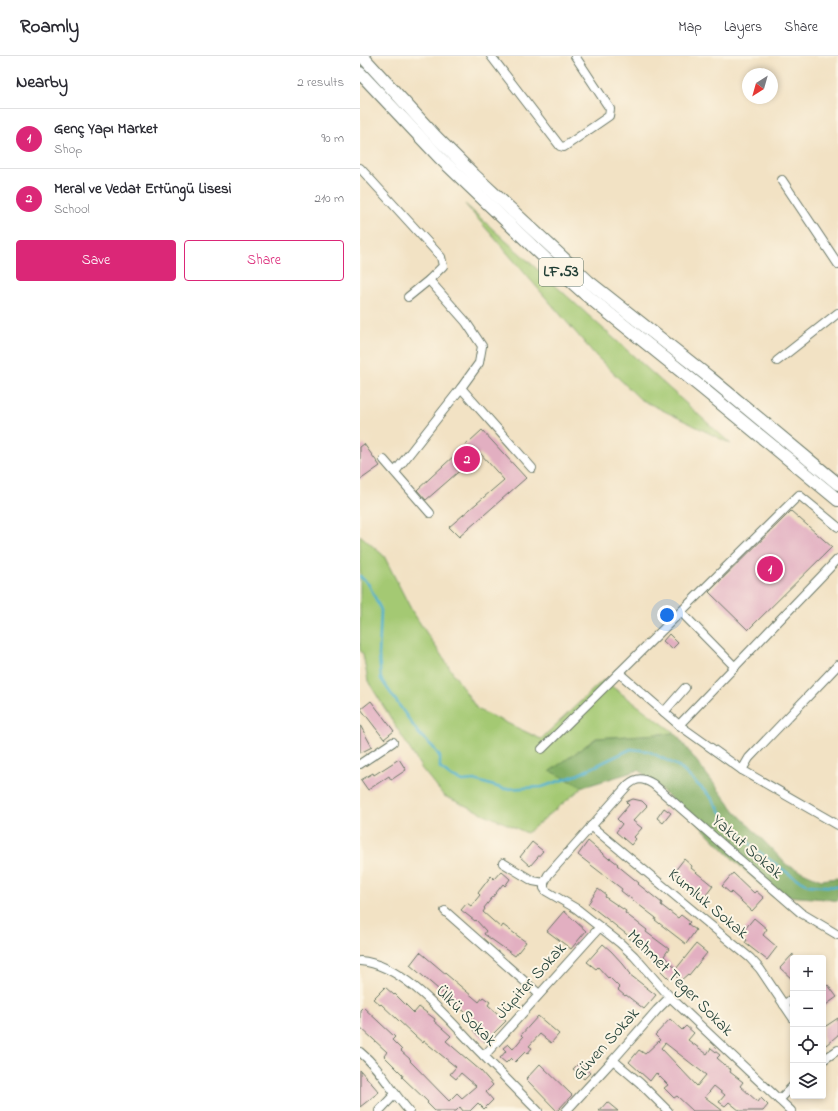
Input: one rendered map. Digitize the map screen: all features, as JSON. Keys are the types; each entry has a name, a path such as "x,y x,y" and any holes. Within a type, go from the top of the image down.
{"highway":[{"name":"LF.53","path":"362,56 468,170 589,282 709,377 838,484"},
{"name":"LF.53","path":"360,72 440,158 547,260 585,294 838,500"}],"street":[{"path":"490,56 560,146 564,147 610,114 610,109 575,56"},
{"path":"360,168 441,257 443,266 408,297"},
{"path":"782,180 838,264"},
{"path":"395,472 461,388 479,362 482,346 466,322 429,280"},
{"path":"777,361 838,313"},
{"path":"461,388 532,468"},
{"path":"384,460 430,513"},
{"path":"542,749 799,495 838,527"},
{"path":"679,725 838,559"},
{"path":"681,612 735,667"},
{"path":"742,770 749,758 838,665"},
{"path":"619,673 679,725 742,770 838,825"},
{"path":"664,712 685,688"},
{"path":"360,764 393,742"},
{"name":"Yakut Sokak","path":"591,826 628,785 634,780 640,778 646,780 653,784 801,913 838,934"},
{"path":"503,863 533,881 544,884 548,875 591,826"},
{"name":"Kumluk Sokak","path":"591,826 750,958 760,969 790,1013"},
{"name":"Mehmet Teger Sokak","path":"544,884 546,891 572,905 634,956 670,997 791,1111"},
{"path":"445,911 539,994"},
{"name":"Jüpiter Sokak","path":"484,1056 600,927"},
{"name":"Ülkü Sokak","path":"360,962 373,963 384,968 419,991 432,1002 538,1111"},
{"name":"Güven Sokak","path":"566,1111 670,997"},
{"path":"784,1004 790,1000"},
{"path":"826,1058 838,1050"},
{"path":"360,1052 374,1066 409,1111"},
{"path":"613,1060 640,1083 668,1111"},
{"path":"780,1100 790,1089"},
{"path":"379,1111 395,1094"}],"green space":[{"path":"465,204 731,444 640,399 596,356"},
{"path":"360,535 384,556 412,611 477,709 541,739 603,680 675,733 596,738 551,771 583,787 527,833 444,796 422,769 368,681 363,654 360,650"},
{"path":"675,733 734,810 787,865 821,880 838,878 838,901 772,895 737,863 683,809 639,770 583,787 550,771 597,738"}],"building":[{"path":"482,430 526,478 459,537 449,527 504,480 480,453 426,500 417,490"},
{"path":"364,444 380,466 360,480 360,447"},
{"path":"791,511 832,547 748,630 709,592"},
{"path":"669,634 678,643 672,649 663,641"},
{"path":"371,701 394,731 384,739 361,709"},
{"path":"360,725 372,747 360,753"},
{"path":"399,759 406,770 391,780 389,776 368,790 361,780 373,773 374,775"},
{"path":"633,799 642,801 647,806 633,821 642,828 634,837 636,839 631,845 616,832 622,824 617,819 629,805 626,802"},
{"path":"664,808 671,813 663,823 657,818"},
{"path":"588,841 609,859 610,858 618,864 617,865 639,883 638,884 662,903 661,905 678,918 681,915 690,922 688,924 696,930 686,944 621,891 622,889 578,855"},
{"path":"532,842 543,851 530,866 520,857"},
{"path":"684,859 692,866 691,868 713,886 703,899 685,883 686,881 674,872"},
{"path":"501,871 510,879 505,886 503,884 484,908 485,909 483,912 501,928 503,925 526,942 515,956 484,934 486,931 476,920 475,921 461,910 467,903 471,906 480,895 478,893 491,876 494,879"},
{"path":"733,873 754,893 756,891 764,898 752,911 722,886"},
{"path":"598,889 606,895 605,897 626,911 625,913 647,930 646,932 669,949 664,956 676,969 696,944 707,953 689,975 688,974 680,981 675,975 670,980 661,971 666,967 588,904"},
{"path":"564,911 586,931 571,949 547,931"},
{"path":"754,918 767,929 763,935 777,947 767,960 745,943 747,940 740,935"},
{"path":"603,944 623,964 630,973 629,974 656,995 644,1009 618,990 620,988 598,967 596,969 587,962"},
{"path":"420,952 479,1002 483,997 490,1002 488,1005 506,1021 485,1042 473,1030 479,1024 410,965"},
{"path":"790,957 790,977 780,968"},
{"path":"828,985 837,997 826,1005 826,991 826,987"},
{"path":"385,987 394,995 395,994 414,1013 419,1007 435,1019 434,1021 451,1036 446,1041 481,1071 493,1085 486,1092 493,1100 484,1109 478,1103 470,1111 463,1111 460,1107 456,1111 435,1111 384,1056 387,1052 360,1027 360,1010 363,1007 395,1037 392,1040 402,1050 401,1051 449,1101 457,1093 462,1098 476,1086 461,1073 456,1079 450,1074 456,1067 424,1041 423,1043 381,1004 380,1005 373,999"},
{"path":"538,1016 559,1034 551,1043 540,1034 529,1046 532,1048 527,1054 525,1052 515,1062 511,1058 506,1063 500,1058 506,1051 503,1048 508,1044 513,1049 523,1037 521,1035"},
{"path":"838,1018 838,1035 826,1045 826,1027"},
{"path":"670,1019 682,1030 686,1026 694,1033 688,1040 707,1054 711,1048 720,1055 717,1058 731,1070 730,1072 743,1082 740,1086 758,1102 761,1098 768,1105 763,1111 740,1111 729,1102 725,1106 719,1102 725,1095 714,1086 705,1097 723,1111 693,1111 677,1096 674,1098 664,1088 668,1085 656,1073 650,1081 629,1062 639,1050 645,1054 660,1040 655,1035","holes":["665,1043 706,1075 697,1086 661,1048"]},
{"path":"580,1062 590,1073 584,1079 573,1069"},
{"path":"540,1064 572,1095 557,1111 526,1079"},
{"path":"360,1070 379,1092 360,1107"},
{"path":"607,1102 618,1111 599,1111"}],"waterway":[{"path":"360,576 369,585 381,610 379,656 381,679 419,734 433,747 440,757 440,768 452,777 463,781 474,780 504,789 542,787 577,775 631,749 648,751 678,766 710,796 726,819 755,849 792,876 808,885 838,887"}],"place":[{"name":"Meral ve Vedat Ertüngü Lisesi","path":"467,459"},
{"name":"Genç Yapı Market","path":"770,569"}]}
